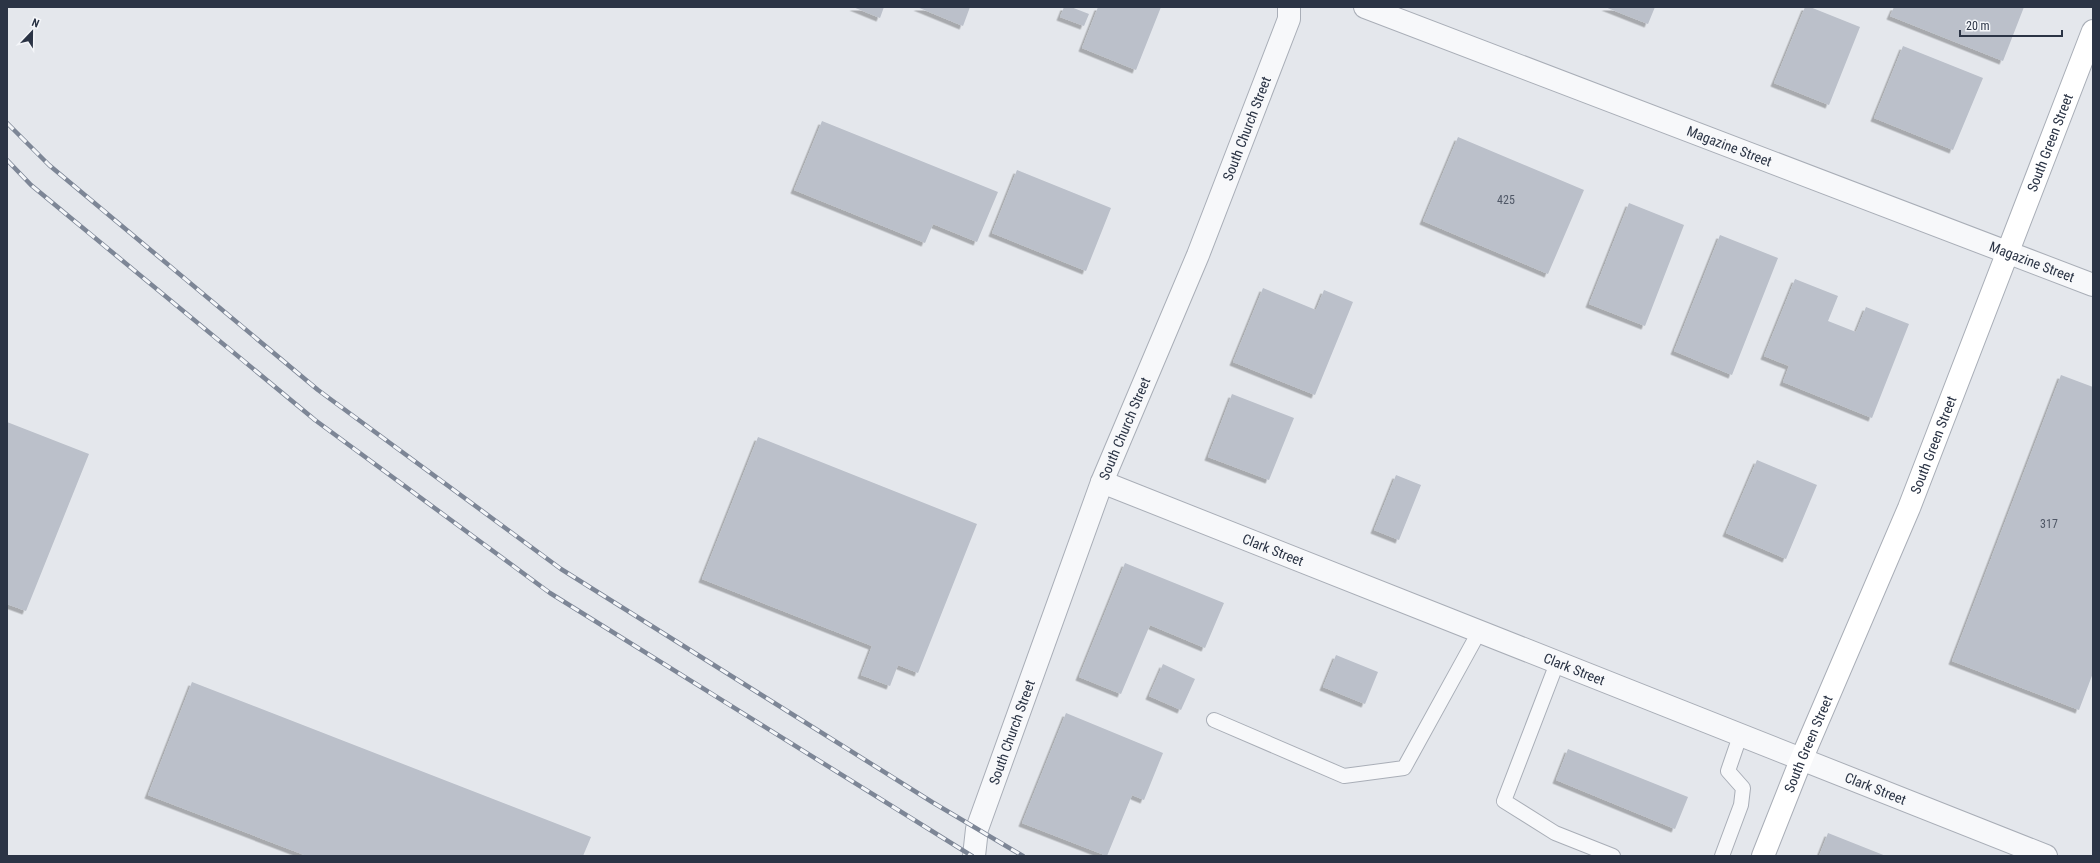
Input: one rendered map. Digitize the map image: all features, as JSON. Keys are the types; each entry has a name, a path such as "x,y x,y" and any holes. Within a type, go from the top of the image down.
{"street":[{"name":"South Church Street","path":"974,856 977,829 1102,482 1201,247 1290,19 1289,7"},
{"name":"Magazine Street","path":"1365,7 2093,285"},
{"name":"South Green Street","path":"1763,856 1909,508 2093,31"},
{"name":"Clark Street","path":"1102,482 2046,856"}],"lane":[{"path":"1214,720 1344,776 1404,768 1479,632"},
{"path":"1557,663 1504,800 1555,834 1613,856"},
{"path":"1722,856 1741,805 1743,788 1728,771 1740,736"}],"building":[{"path":"853,7 884,7 880,18"},
{"path":"917,7 970,7 963,26"},
{"path":"1064,7 1071,7 1089,14 1084,26 1060,17"},
{"path":"1098,7 1161,7 1136,70 1082,48"},
{"path":"1605,7 1655,7 1648,24"},
{"path":"1805,7 1810,7 1860,27 1829,105 1774,83"},
{"path":"1894,7 2024,7 2003,61 1890,16"},
{"path":"1903,46 1983,78 1953,150 1874,118"},
{"path":"822,121 998,192 977,242 933,224 925,243 794,190"},
{"path":"1458,137 1584,190 1548,274 1423,221"},
{"path":"1017,170 1111,208 1086,271 992,233"},
{"path":"1629,203 1684,225 1645,326 1589,304"},
{"path":"1720,235 1778,258 1732,375 1674,351"},
{"path":"1795,279 1838,296 1828,321 1856,332 1866,307 1909,324 1872,418 1783,382 1789,366 1764,356"},
{"path":"1263,288 1316,310 1324,290 1353,302 1315,395 1233,362"},
{"path":"2061,375 2093,387 2093,673 2079,710 1952,661"},
{"path":"1232,394 1294,418 1269,480 1208,457"},
{"path":"7,422 89,454 26,611 7,604"},
{"path":"758,437 977,524 918,673 898,665 890,686 861,675 872,646 702,579"},
{"path":"1757,460 1817,485 1786,559 1726,533"},
{"path":"1396,475 1421,485 1399,540 1374,530"},
{"path":"1125,563 1224,603 1205,648 1150,625 1121,694 1079,677"},
{"path":"1336,655 1378,672 1365,704 1323,687"},
{"path":"1163,664 1195,679 1181,710 1149,696"},
{"path":"192,682 591,837 583,856 307,856 148,795"},
{"path":"1066,713 1163,753 1144,800 1132,795 1107,856 1022,823"},
{"path":"1568,749 1688,797 1675,829 1556,780"},
{"path":"1828,833 1886,856 1819,856"}],"railway":[{"path":"7,123 49,165 318,390 561,569 932,802 1023,856"},
{"path":"7,160 31,185 315,420 550,593 972,856"}]}
